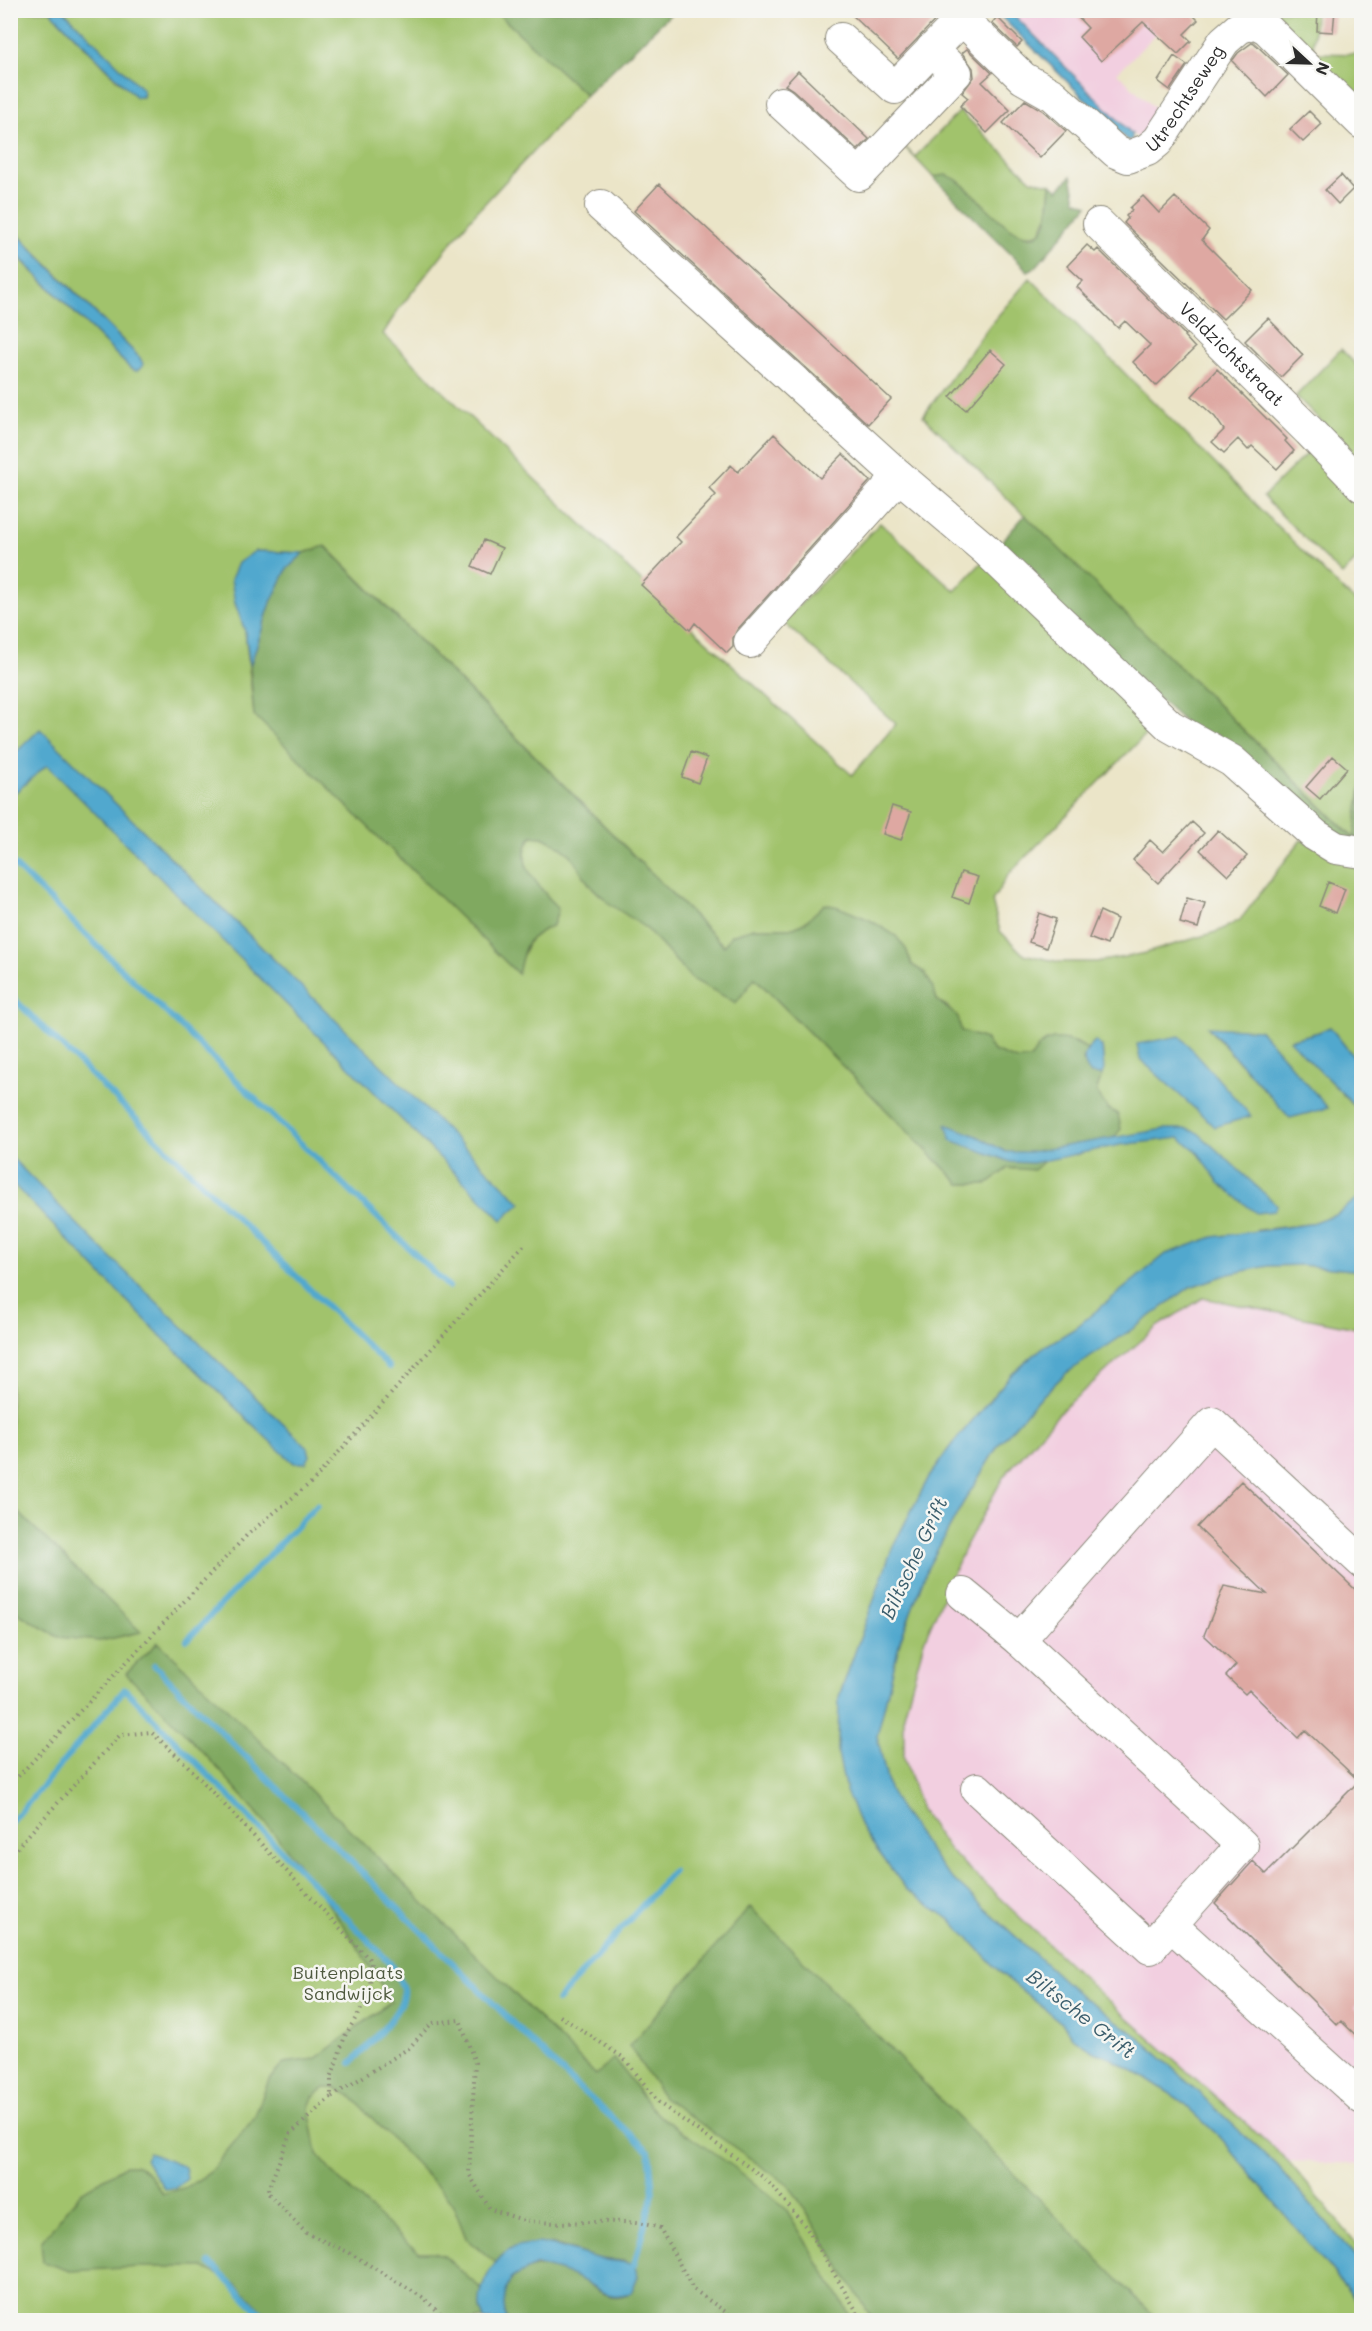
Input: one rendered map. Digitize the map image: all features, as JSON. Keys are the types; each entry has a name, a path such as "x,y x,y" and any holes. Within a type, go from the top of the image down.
{"street":[{"name":"Utrechtseweg","path":"932,50 962,18 1023,78 1053,95 1116,152 1128,157 1147,150 1158,141 1224,41 1239,28 1254,22 1266,28 1362,123"},
{"path":"781,103 859,175 956,73 932,50 895,88 841,39"},
{"path":"601,206 899,476 985,549 1170,726 1232,761 1315,835 1336,848 1353,853 1362,852"},
{"name":"Veldzichtstraat","path":"1099,224 1362,486"},
{"path":"750,642 899,476"},
{"path":"1019,1640 1212,1423 1362,1562"},
{"path":"963,1594 1019,1640 1242,1845 1150,1948 977,1789"},
{"path":"1171,1925 1362,2098"}],"path":[{"path":"10,1785 248,1534 313,1481 526,1243"},
{"path":"10,1858 120,1735 151,1732 186,1764 371,1961 370,1994 345,2036 331,2078 331,2097"},
{"path":"560,2016 624,2058 659,2103 767,2180 806,2227 862,2320"},
{"path":"448,2320 422,2297 348,2252 306,2233 267,2192 290,2134 331,2097 409,2048 432,2023 460,2020 475,2063 469,2174 490,2210 530,2221 641,2224 660,2228 693,2289 736,2320"},
{"path":"10,2290 13,2320"}],"shaded area":[{"path":"1010,11 1184,11 1166,24 1117,73 1159,112 1141,139 1132,134"},
{"path":"1203,1298 1361,1329 1361,2164 1288,2161 1195,2080 947,1848 921,1810 904,1757 904,1715 924,1641 963,1551 1004,1476 1064,1408 1158,1326"}],"green space":[{"name":"Buitenplaats Sandwijck","path":"11,11 50,11 117,80 142,97 144,94 64,11 495,11 586,95 471,218 398,310 383,334 637,577 852,775 896,724 783,622 880,523 955,591 984,560 1156,724 1008,875 992,901 1000,931 1023,954 1060,962 1096,962 1146,953 1219,931 1240,920 1301,840 1361,863 1361,1066 1330,1027 1290,1040 1354,1106 1361,1074 1361,1196 1339,1213 1309,1224 1257,1230 1113,1298 1074,1329 1042,1348 1011,1375 950,1447 928,1479 893,1546 839,1697 838,1753 846,1791 863,1831 907,1890 951,1920 1002,1974 1063,2024 1073,2038 1180,2100 1221,2138 1361,2306 1361,2320 11,2320 10,249 131,369 134,370 140,358 11,227","holes":["326,546 725,947 731,935 754,928 794,928 804,923 825,905 838,907 906,949 912,965 925,973 937,1000 948,1007 961,1031 985,1039 993,1051 1017,1060 1030,1059 1042,1044 1076,1042 1087,1049 1095,1041 1102,1047 1103,1059 1096,1092 1108,1109 1118,1114 1056,1151 1014,1169 1008,1168 987,1184 960,1184 755,978 692,979 647,929 600,895 589,884 571,855 542,837 532,836 526,847 527,867 531,876 558,910 553,925 531,937 523,955 254,715 245,631 235,603 255,551 304,553","1208,1028 1328,1108 1290,1118"]},
{"path":"495,11 674,11 586,95"},
{"path":"1235,11 1315,11 1313,53 1361,54 1361,117 1252,15"},
{"path":"960,111 1031,180 1051,184 1048,213 1040,233 1026,235 1013,230 962,185 948,178 933,177 901,143 915,157"},
{"path":"946,175 955,179 997,218 1021,234 1031,236 1040,233 1043,229 1049,210 1051,184 1058,190 1071,176 1076,200 1088,205 1036,267 1028,271 933,177"},
{"path":"1030,278 1264,513 1361,606 1362,786 1355,839 923,416 990,325"},
{"path":"1341,349 1361,370 1361,461 1296,396"},
{"path":"1311,449 1361,499 1361,555 1342,575 1263,497"},
{"path":"1025,515 1354,839 1361,786 1361,838 1347,841 1191,728 995,549"},
{"path":"325,546 724,946 731,935 754,928 794,928 804,923 825,904 870,920 896,936 906,949 912,965 925,973 937,1000 958,1017 961,1031 985,1039 993,1051 1017,1060 1030,1059 1042,1044 1053,1039 1071,1041 1087,1049 1083,1060 1091,1074 1102,1075 1096,1092 1108,1109 1118,1114 1121,1129 1112,1140 1077,1155 1069,1152 1053,1154 1034,1170 1008,1168 987,1184 960,1184 755,978 735,1004 692,979 647,929 610,904 589,884 571,855 542,837 532,836 526,847 525,857 531,875 558,910 553,925 527,943 518,974 254,715 250,666 271,602 287,569 304,553"},
{"path":"1302,1265 1361,1271 1361,1329 1203,1298 1158,1326 1064,1408 1004,1476 963,1551 924,1641 904,1715 904,1757 921,1810 947,1848 1104,1997 1288,2161 1361,2249 1361,2263 1277,2166 1139,2037 1075,1991 945,1872 899,1809 889,1789 877,1736 900,1641 928,1567 999,1444 1034,1404 1065,1374 1140,1324 1190,1287 1229,1274 1268,1266"},
{"path":"10,1505 141,1632 100,1641 58,1637 11,1609"},
{"path":"158,1642 596,2075 614,2058 649,2105 661,2117 734,2167 786,2209 853,2320 507,2320 504,2302 508,2284 513,2276 528,2269 545,2267 561,2270 584,2281 601,2293 614,2296 631,2293 638,2276 624,2261 599,2259 554,2244 504,2254 496,2263 466,2238 453,2205 445,2194 350,2095 336,2088 325,2088 313,2097 310,2105 317,2154 339,2179 407,2243 420,2252 435,2252 444,2256 482,2290 480,2306 484,2320 272,2320 236,2284 203,2267 141,2267 70,2271 43,2262 41,2242 81,2192 126,2165 138,2165 150,2175 162,2194 187,2187 209,2173 254,2118 269,2080 284,2063 315,2059 391,2002 334,1913 270,1829 200,1749 126,1674"},
{"path":"750,1907 1158,2320 873,2320 788,2185 663,2097 629,2046"}],"water":[{"path":"50,11 64,11 143,90 143,97 136,97"},
{"path":"995,11 1010,11 1132,134 1132,140 1127,140"},
{"path":"10,227 140,358 143,364 141,368 136,371 131,369 11,249"},
{"path":"255,551 304,553 287,569 271,602 250,666 245,631 235,603 231,579 238,563"},
{"path":"40,729 521,1203 502,1220 47,765 11,796 11,757"},
{"path":"1208,1027 1260,1030 1328,1108 1290,1118"},
{"path":"1330,1027 1361,1066 1355,1106 1289,1040"},
{"path":"1180,1036 1251,1116 1215,1127 1140,1059 1137,1044"},
{"path":"1095,1041 1102,1047 1104,1069 1102,1075 1091,1074 1084,1061 1088,1049"},
{"path":"946,1124 977,1136 1006,1152 1030,1152 1164,1129 1187,1129 1198,1133 1277,1205 1274,1211 1256,1213 1219,1183 1197,1151 1179,1138 1120,1145 1033,1163 1011,1162 951,1140"},
{"path":"10,1156 104,1251 308,1448 310,1456 306,1463 294,1463 277,1448 166,1341 11,1182"},
{"name":"Biltsche Grift","path":"1361,1196 1361,1271 1302,1265 1268,1266 1229,1274 1190,1287 1140,1324 1065,1374 1034,1404 999,1444 928,1567 900,1641 877,1736 889,1789 900,1809 945,1872 1075,1991 1139,2037 1277,2166 1361,2263 1361,2306 1221,2138 1180,2100 1073,2038 1063,2024 1002,1974 951,1920 907,1890 863,1831 846,1791 838,1753 839,1697 893,1546 928,1479 950,1447 1011,1375 1042,1348 1074,1329 1166,1254 1213,1237 1309,1224 1338,1213"},
{"path":"149,2153 185,2167 187,2179 175,2188 164,2189 145,2159"},
{"path":"538,2243 634,2265 638,2276 631,2293 609,2294 573,2276 537,2265 511,2278 504,2309 507,2320 484,2320 480,2309 480,2298 489,2272 508,2251 515,2247"}],"building":[{"path":"847,10 945,10 898,59"},
{"path":"1071,10 1188,10 1198,20 1184,34 1191,41 1178,54 1143,22 1101,61 1079,37 1088,28"},
{"path":"1318,10 1335,10 1333,32 1317,31"},
{"path":"997,17 1022,42 1017,47 992,23"},
{"path":"1253,42 1288,75 1267,97 1232,61 1238,53"},
{"path":"967,49 992,73 982,82 1010,110 987,133 960,106 968,98 962,93 974,77 973,68 962,53"},
{"path":"1174,56 1187,65 1170,90 1158,81"},
{"path":"798,71 869,139 858,150 785,85"},
{"path":"1025,100 1042,110 1066,131 1040,158 1003,123"},
{"path":"1309,111 1322,124 1303,142 1290,129"},
{"path":"1341,175 1353,189 1338,204 1325,190"},
{"path":"659,184 891,399 868,424 634,211"},
{"path":"1143,196 1159,213 1175,197 1209,230 1202,240 1252,290 1223,319 1124,223 1128,218 1126,216 1132,210 1130,208"},
{"path":"1087,245 1095,252 1098,249 1185,335 1195,348 1156,386 1133,362 1150,345 1125,321 1118,328 1077,287 1083,281 1067,266"},
{"path":"1268,318 1303,355 1281,377 1245,341"},
{"path":"990,350 1006,364 966,410 950,397"},
{"path":"1217,369 1287,439 1285,441 1294,451 1277,469 1252,446 1248,450 1238,439 1224,453 1212,442 1224,430 1215,417 1192,396"},
{"path":"774,434 820,478 843,454 870,481 737,630 733,638 733,647 727,653 695,623 690,630 641,585 681,542 676,537 716,495 709,488 731,465 738,472"},
{"path":"484,540 502,548 490,574 472,566"},
{"path":"691,752 707,758 698,783 682,777"},
{"path":"1333,756 1347,768 1320,799 1306,787"},
{"path":"892,806 911,812 901,840 883,834"},
{"path":"1192,822 1204,833 1158,883 1133,860 1150,840 1163,852"},
{"path":"1218,830 1247,856 1228,876 1200,850"},
{"path":"961,872 978,877 969,903 952,897"},
{"path":"1328,882 1345,889 1336,913 1319,906"},
{"path":"1187,898 1205,903 1198,928 1180,923"},
{"path":"1100,911 1117,919 1107,945 1089,938"},
{"path":"1039,913 1056,919 1046,948 1029,942"},
{"path":"1241,1481 1362,1596 1362,2000 1354,2008 1362,2015 1362,2041 1341,2021 1337,2025 1215,1903 1253,1861 1266,1874 1359,1781 1305,1730 1298,1738 1249,1690 1245,1694 1226,1676 1236,1665 1204,1635 1224,1586 1267,1594 1197,1527"}],"waterway":[{"path":"10,861 449,1287"},
{"path":"10,995 389,1367"},
{"path":"187,1640 317,1505"},
{"path":"154,1665 568,2078 649,2151 653,2193 634,2265"},
{"path":"10,1824 125,1689 390,1963 403,1989 399,2007 384,2028 351,2063"},
{"path":"557,2001 673,1871"},
{"path":"210,2263 268,2320"}]}
